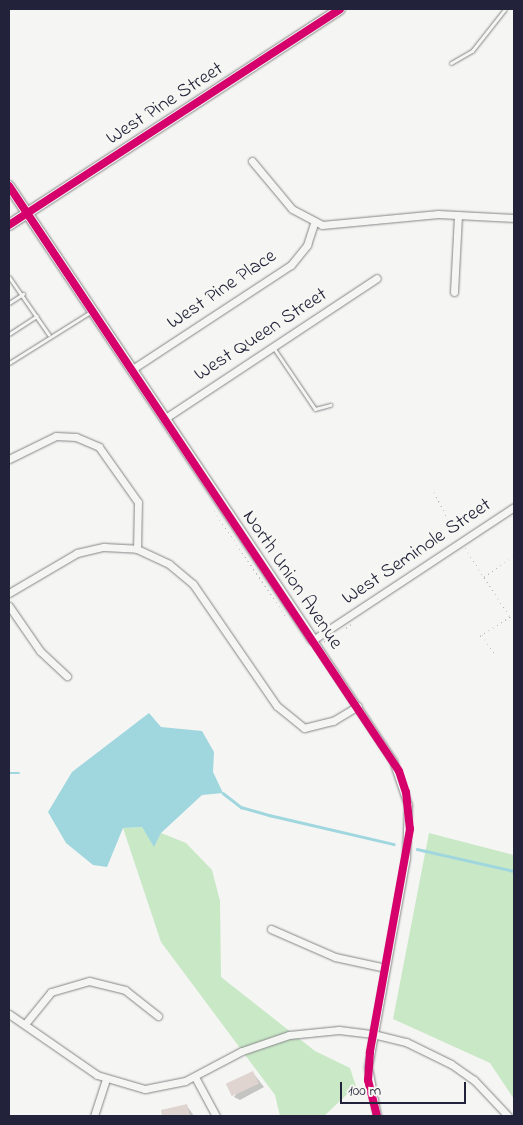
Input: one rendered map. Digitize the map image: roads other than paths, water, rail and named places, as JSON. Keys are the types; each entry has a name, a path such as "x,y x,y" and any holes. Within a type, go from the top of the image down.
{"street":[{"name":"West Pine Street","path":"9,225 340,9"},
{"path":"252,161 292,209 314,223 336,226 458,215 514,218"},
{"name":"North Union Avenue","path":"9,186 358,706 399,771 410,818 386,968 373,1034 368,1080 377,1116"},
{"path":"454,292 458,215"},
{"name":"West Pine Place","path":"131,370 291,265 307,245 314,223"},
{"name":"West Queen Street","path":"164,418 377,278"},
{"path":"9,459 50,436 88,440 109,457 135,496 141,518 137,549"},
{"name":"West Seminole Street","path":"313,640 514,507"},
{"path":"9,593 77,553 104,547 137,549 169,564 193,584 271,698 304,728 333,721 358,706"},
{"path":"9,606 40,651 67,676"},
{"path":"271,928 335,957 386,968"},
{"path":"25,1024 51,992 90,981 125,990 158,1016"},
{"path":"9,1014 106,1080 145,1089 195,1077 242,1050 290,1035 339,1030 373,1034 406,1042 451,1064 474,1080 508,1116"},
{"path":"195,1077 216,1116"},
{"path":"94,1116 106,1080"}],"lane":[{"path":"451,63 472,51 505,9"},
{"path":"9,277 23,294 49,336"},
{"path":"9,303 23,294"},
{"path":"9,363 49,336 92,311"},
{"path":"9,334 37,316"},
{"path":"273,346 314,409 330,405"}],"water":[{"path":"149,713 161,727 202,731 214,752 213,772 223,793 202,795 161,833 154,847 142,827 123,828 107,867 93,865 66,843 48,812 72,772"}],"waterway":[{"path":"9,773 19,773"},
{"path":"223,793 241,807 394,844"},
{"path":"417,849 514,871"}]}
